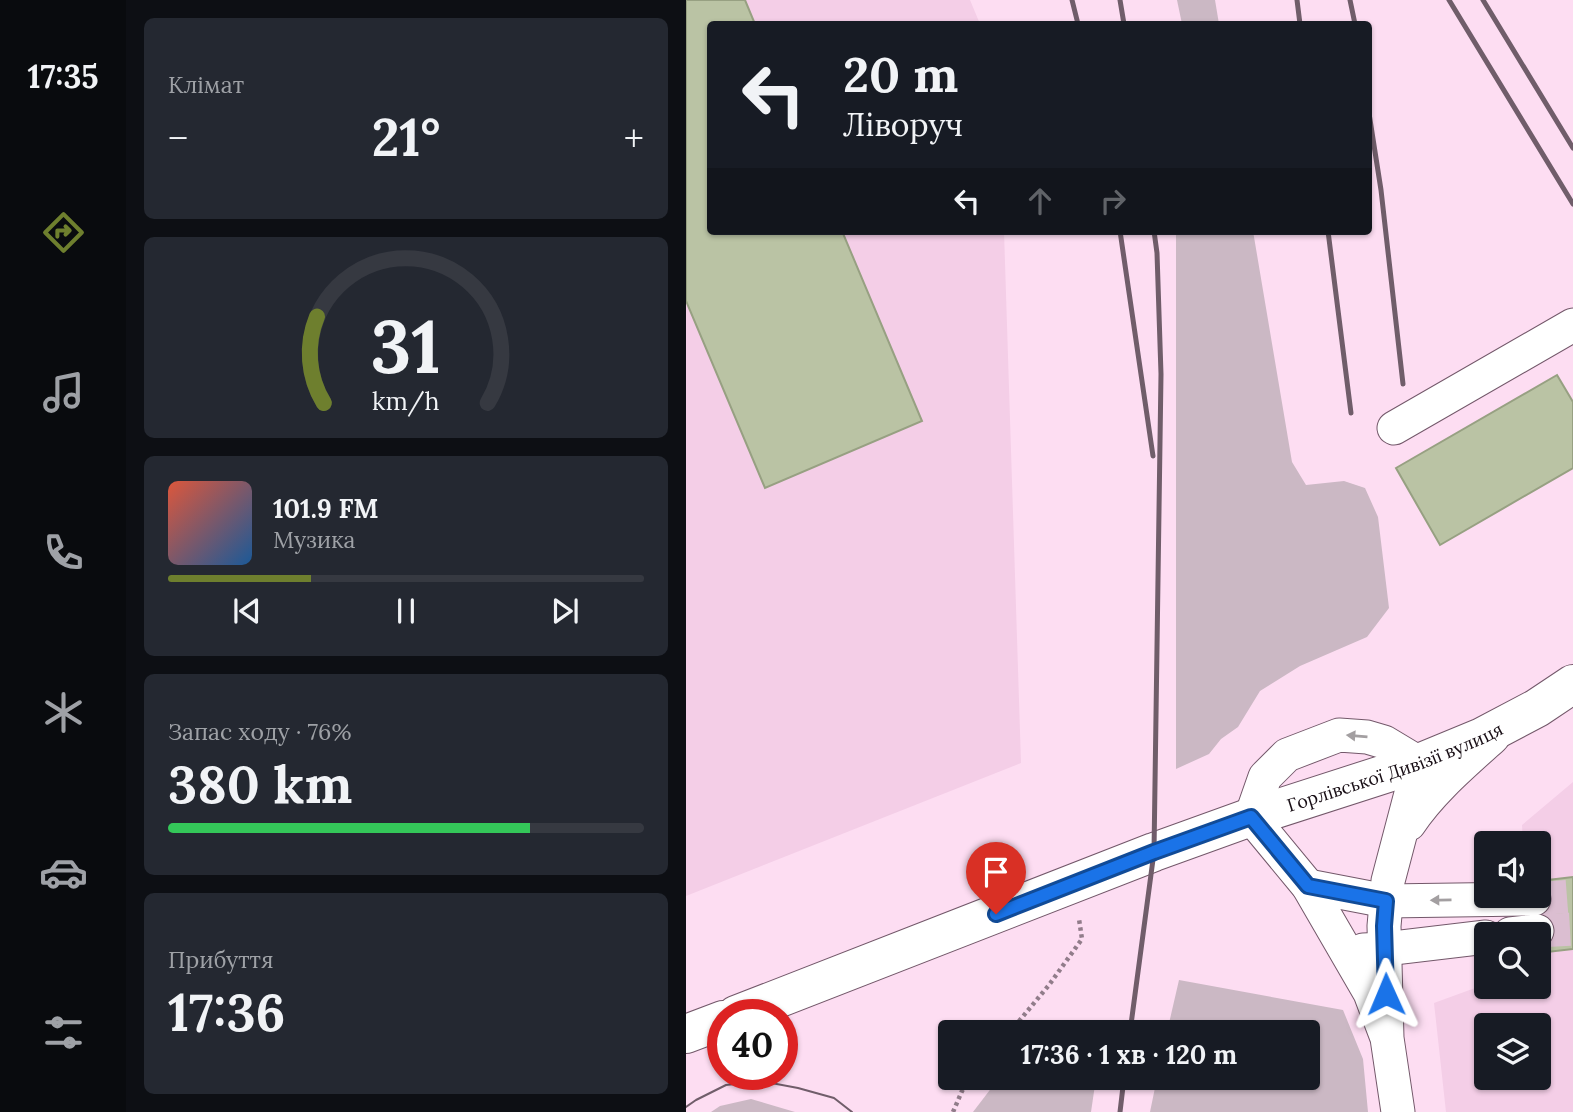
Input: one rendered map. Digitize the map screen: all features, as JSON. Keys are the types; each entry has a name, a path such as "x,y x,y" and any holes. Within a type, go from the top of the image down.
{"main road":[{"name":"Горлівської Дивізії вулиця","path":"777,999 1251,817 1419,763 1482,737 1537,708 1573,684"},
{"path":"686,1034 707,1026"}],"street":[{"path":"1394,428 1573,325"},
{"path":"1400,838 1420,808 1507,724"},
{"path":"1387,1038 1370,993 1308,886 1251,817 1265,777 1287,755 1339,735 1367,737 1384,742 1419,763 1388,881 1386,901 1387,1038 1398,1112"},
{"path":"1308,886 1386,901 1527,922"},
{"path":"1346,950 1385,949 1474,938"}],"path":[{"path":"1020,1020 1082,939 1074,883"},
{"path":"953,1112 963,1090"}],"shaded area":[{"path":"686,0 970,0 979,21 707,21 707,235 1004,235 1021,763 686,896"},
{"path":"1177,0 1215,0 1218,21 1181,21"},
{"path":"1176,235 1254,235 1292,462 1306,485 1344,481 1365,488 1378,517 1389,608 1367,637 1300,666 1260,691 1238,727 1221,739 1209,754 1176,769"},
{"path":"1573,782 1573,1112 1446,1112 1434,1003 1474,988 1474,999 1551,999 1551,922 1530,922 1535,908 1551,908 1551,831 1522,831 1522,825"},
{"path":"1179,980 1343,1010 1363,1059 1368,1112 1150,1112 1155,1090 1320,1090 1320,1020 1170,1020"},
{"path":"990,1090 1094,1090 1091,1112 973,1112"},
{"path":"751,1099 795,1112 711,1112 720,1106"}],"building":[{"path":"686,0 745,0 754,21 707,21 707,235 844,235 922,421 765,488 686,301"},
{"path":"1557,375 1573,402 1573,468 1440,545 1396,468"},
{"path":"1573,877 1573,949 1551,952 1556,930 1553,920 1546,914 1553,899 1551,880"}],"tunnel":[{"path":"1551,898 1573,896"},
{"path":"1551,930 1573,929"}],"tram line":[{"path":"686,1107 726,1085 761,1081 834,1098 852,1112"}],"railway":[{"path":"1072,0 1077,21"},
{"path":"1120,0 1124,21"},
{"path":"1297,0 1300,21"},
{"path":"1350,0 1354,21"},
{"path":"1449,0 1573,204"},
{"path":"1483,0 1573,148"},
{"path":"1372,133 1403,384"},
{"path":"1121,235 1153,456"},
{"path":"1132,1020 1154,852 1161,374 1155,235"},
{"path":"1329,235 1351,413"},
{"path":"1120,1112 1123,1090"}],"route":[{"path":"996,914 1251,817 1308,886 1386,901 1386,994"}]}
